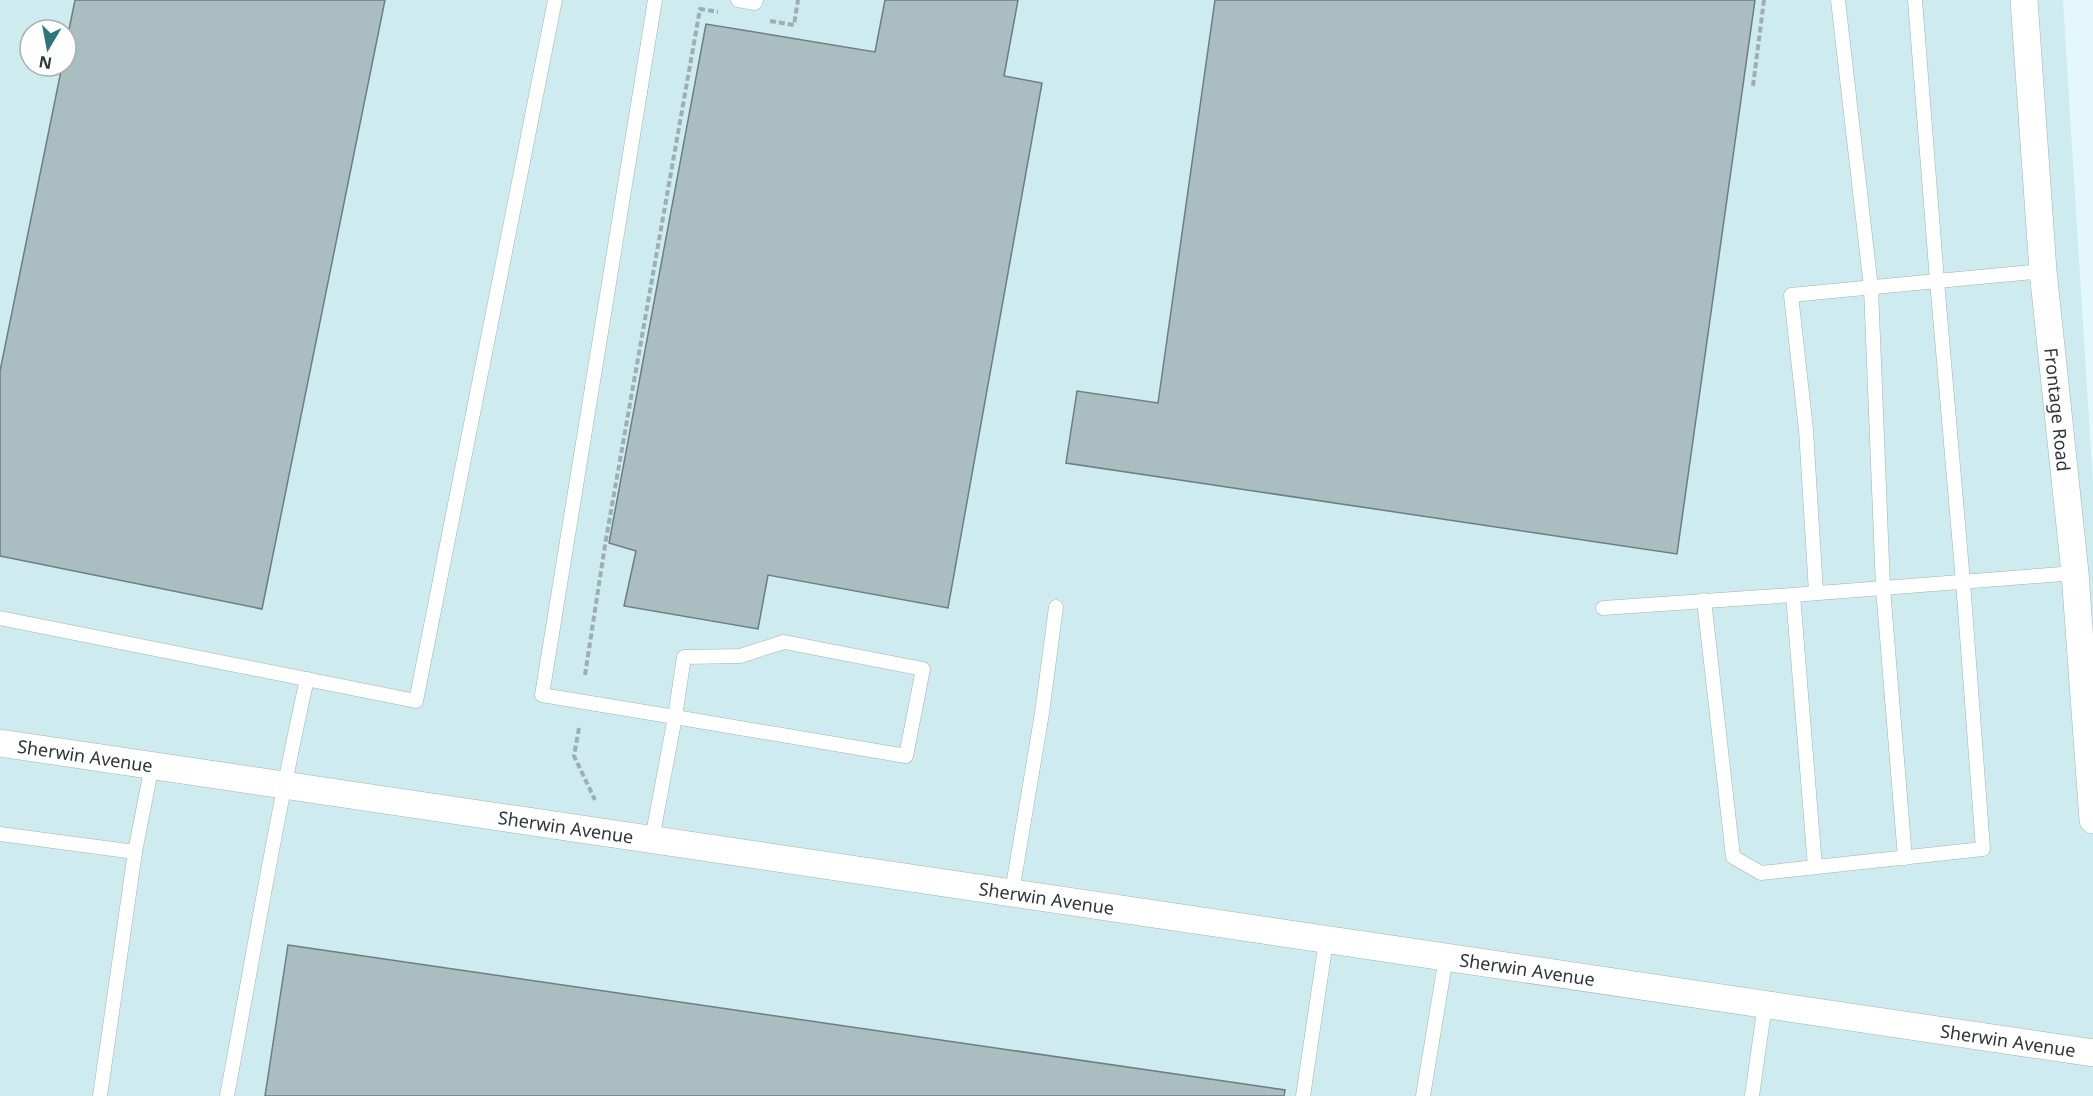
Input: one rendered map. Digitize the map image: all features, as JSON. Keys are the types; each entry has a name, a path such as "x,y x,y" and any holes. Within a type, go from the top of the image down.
{"street":[{"name":"Frontage Road","path":"2024,0 2043,271 2075,573 2093,820"},
{"name":"Sherwin Avenue","path":"0,743 2093,1053"}],"lane":[{"path":"0,618 416,701 555,0"},
{"path":"652,839 675,717 684,657 740,656 784,642 923,669 906,756 675,717 542,695 655,0"},
{"path":"738,0 755,3 756,0"},
{"path":"1838,0 1871,288 1883,588 1905,858"},
{"path":"1704,600 1733,857 1761,873 1983,849 1915,0"},
{"path":"1816,592 1806,430 1791,295 2043,271"},
{"path":"1603,608 2075,573"},
{"path":"1792,595 1815,867"},
{"path":"1012,892 1042,713 1056,607"},
{"path":"227,1096 272,860 283,784 307,679"},
{"path":"100,1096 135,852 153,765"},
{"path":"0,834 135,852"},
{"path":"1304,1096 1326,940"},
{"path":"1423,1096 1446,957"},
{"path":"1752,1096 1765,1004"}],"path":[{"path":"759,19 794,26 798,0"},
{"path":"1753,86 1764,0"},
{"path":"585,675 606,539 700,9 724,13"},
{"path":"579,728 574,756 598,807"}],"shaded area":[{"path":"0,0 2063,0 2093,484 2093,1096 0,1096"}],"building":[{"path":"75,0 385,0 262,609 0,556 0,371 60,78 78,78 78,18 71,18"},
{"path":"885,0 1018,0 1004,76 1042,83 948,608 768,575 758,629 624,606 636,551 609,543 706,24 875,52"},
{"path":"1215,0 1755,0 1677,554 1066,463 1077,391 1158,403"},
{"path":"288,945 1285,1090 1284,1096 265,1096"}]}
